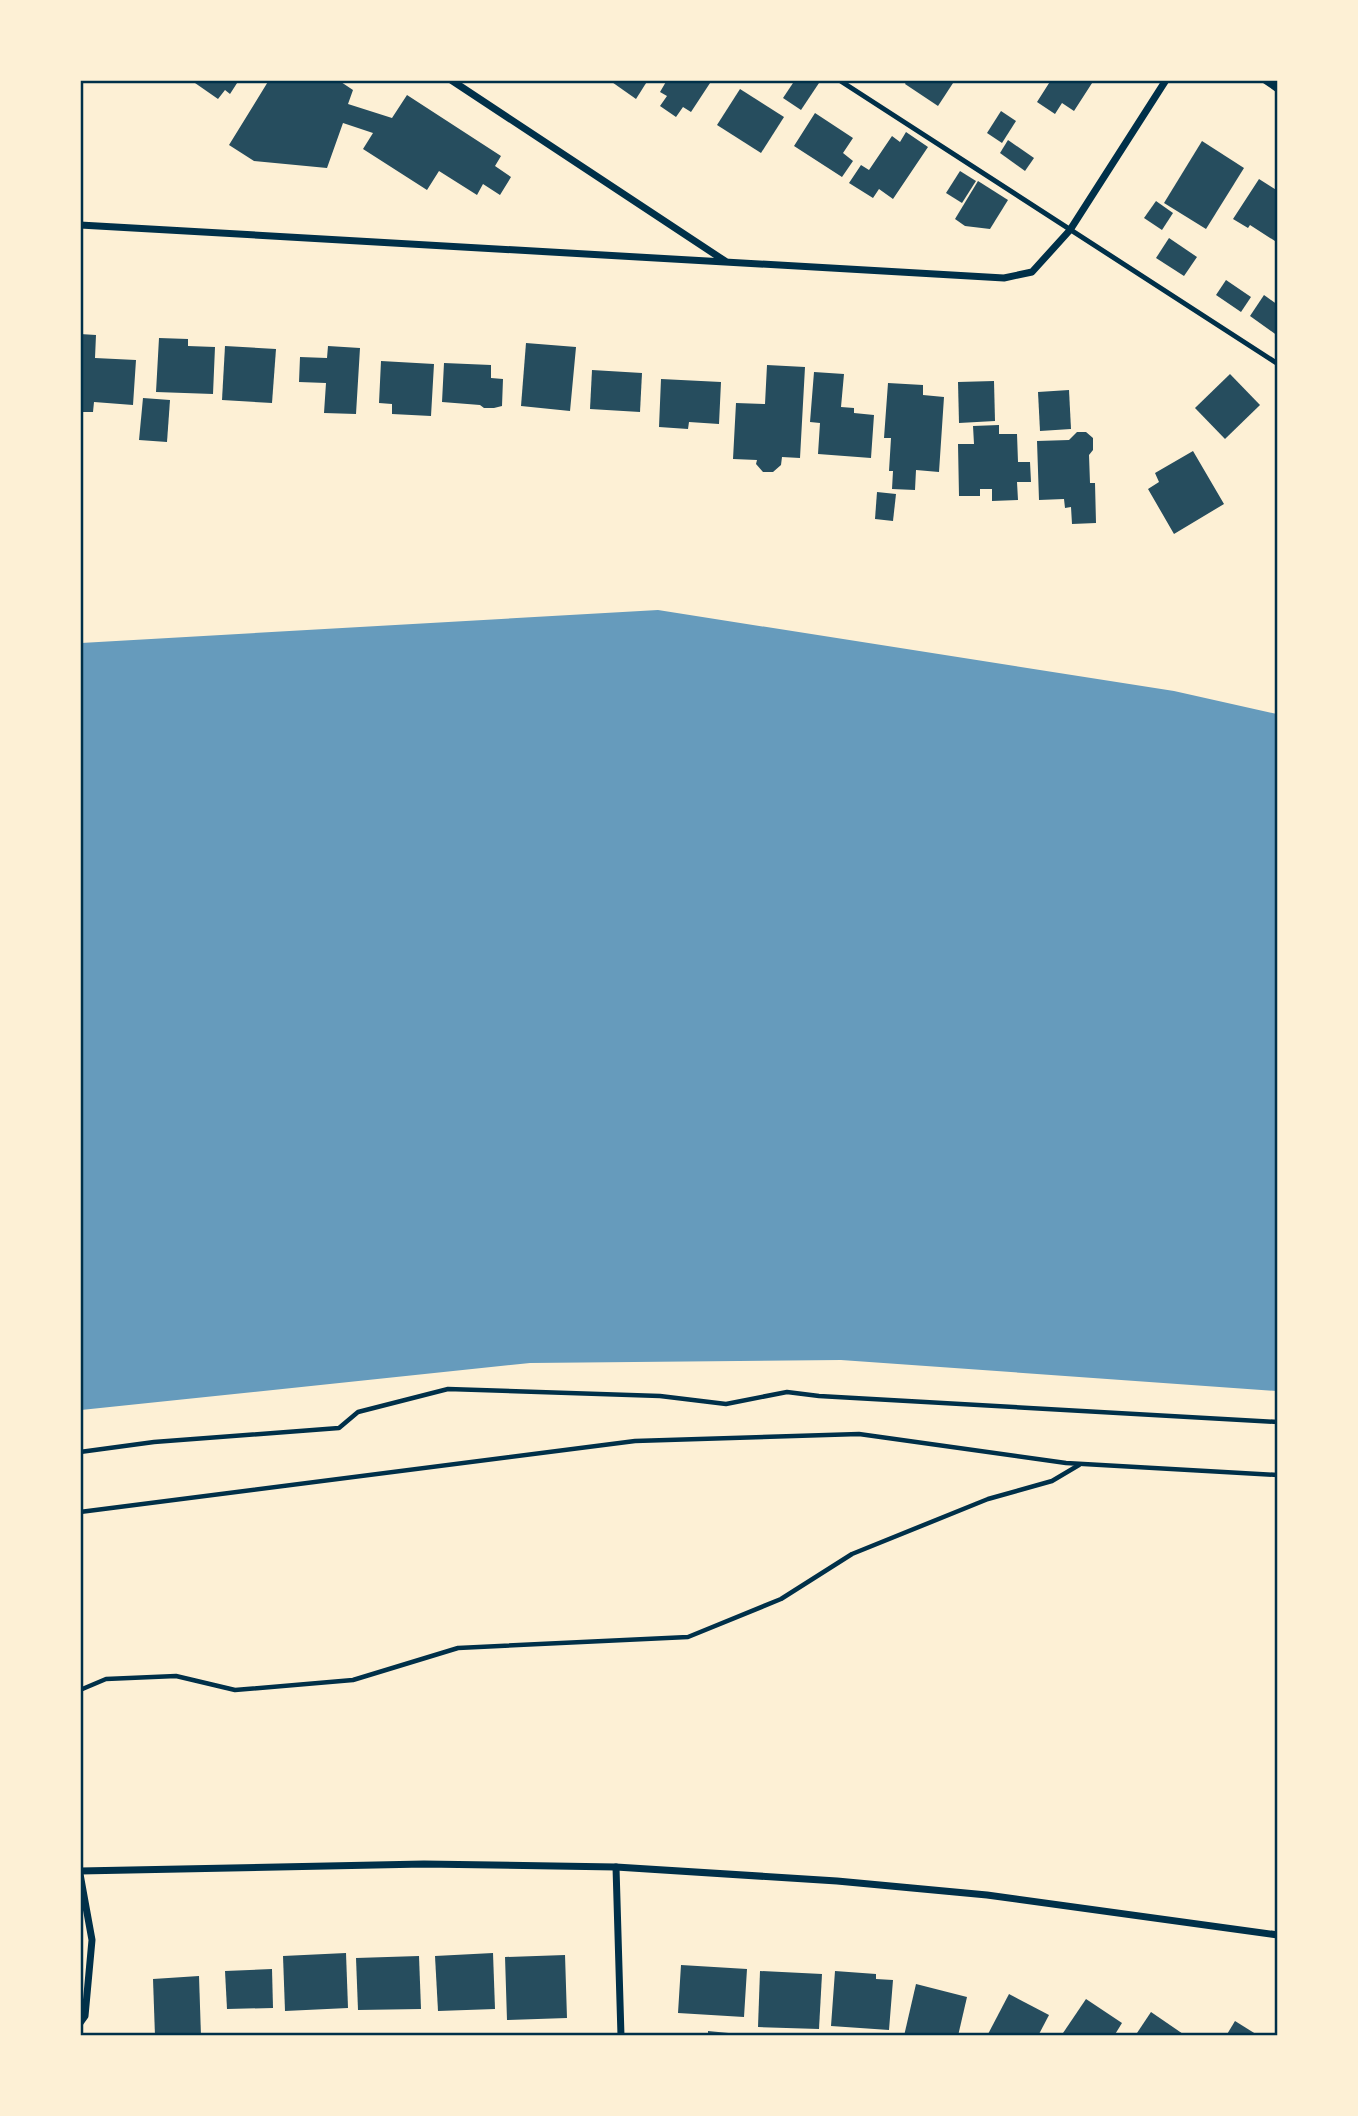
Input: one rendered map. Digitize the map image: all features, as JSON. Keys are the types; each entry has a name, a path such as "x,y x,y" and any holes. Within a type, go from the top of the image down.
{"street":[{"path":"451,80 726,261"},
{"path":"80,225 1004,278 1032,272 1070,230 1166,80"},
{"path":"1265,80 1278,89"},
{"path":"80,2023 85,2016 92,1940 80,1872 424,1864 616,1867 837,1881 986,1895 1278,1935"},
{"path":"616,1867 621,2035"}],"lane":[{"path":"839,80 1278,364"}],"path":[{"path":"80,1452 154,1442 339,1428 358,1412 448,1389 660,1396 726,1404 787,1392 847,1398 1278,1422"},
{"path":"80,1511 635,1441 859,1434 1080,1464 1278,1475"},
{"path":"80,1690 106,1679 176,1676 235,1690 353,1680 458,1648 688,1637 781,1599 852,1554 988,1499 1052,1481 1080,1464"}],"water":[{"path":"658,610 1174,691 1277,714 1277,1391 841,1360 530,1363 81,1410 81,643"}],"building":[{"path":"197,80 239,80 230,94 225,90 218,99 195,83"},
{"path":"269,80 338,80 353,90 348,104 392,118 407,95 501,156 495,166 511,177 500,195 483,184 477,195 439,171 427,190 363,149 373,133 343,123 327,168 254,161 229,145"},
{"path":"609,80 648,80 636,99"},
{"path":"667,80 712,80 691,112 683,107 676,117 660,106 667,96 660,92"},
{"path":"795,80 821,80 801,110 783,98"},
{"path":"907,80 955,80 938,106 905,84"},
{"path":"1051,80 1094,80 1074,111 1062,103 1055,114 1037,102"},
{"path":"740,89 784,117 761,153 717,125"},
{"path":"1001,111 1016,121 1002,143 987,133"},
{"path":"815,113 853,138 843,153 853,161 842,177 794,146"},
{"path":"906,132 928,147 893,199 879,189 873,198 849,183 861,165 869,170 892,136 900,142"},
{"path":"1008,140 1034,158 1025,171 1000,153"},
{"path":"1202,141 1244,168 1206,229 1164,203"},
{"path":"960,171 976,181 962,203 946,193"},
{"path":"1259,179 1278,191 1278,243 1250,225 1248,228 1233,219"},
{"path":"978,181 1008,200 990,229 965,226 955,219"},
{"path":"1156,201 1173,213 1162,230 1144,218"},
{"path":"1169,238 1197,257 1184,276 1156,258"},
{"path":"1226,280 1251,297 1241,312 1216,295"},
{"path":"1264,295 1278,305 1278,336 1250,316"},
{"path":"80,334 96,335 95,358 136,360 133,405 94,402 93,412 80,412"},
{"path":"159,338 188,339 188,346 215,347 213,394 156,392"},
{"path":"526,343 576,347 570,411 521,406"},
{"path":"225,346 276,349 272,403 222,400"},
{"path":"328,346 360,348 356,414 324,413 326,383 299,382 300,357 327,358"},
{"path":"381,361 434,364 431,416 392,414 392,404 379,403"},
{"path":"444,363 491,365 491,378 503,379 502,406 484,408 480,405 442,402"},
{"path":"767,365 805,367 800,458 782,457 781,465 773,472 763,472 756,464 757,460 733,459 736,403 765,404"},
{"path":"592,370 642,373 640,412 590,409"},
{"path":"814,372 844,374 841,407 854,408 854,413 874,415 871,458 818,454 820,423 810,422"},
{"path":"1230,374 1260,405 1225,439 1195,408"},
{"path":"661,379 721,382 719,424 689,422 688,429 659,427"},
{"path":"994,381 995,421 959,423 958,382"},
{"path":"888,383 923,385 923,395 944,397 939,472 916,470 915,490 892,489 893,471 889,471 891,438 884,438"},
{"path":"1069,390 1071,429 1040,431 1038,392"},
{"path":"143,398 170,400 167,442 139,440"},
{"path":"999,425 999,434 1017,434 1018,462 1030,462 1031,482 1017,482 1018,500 992,501 992,489 980,489 980,496 959,496 958,444 974,444 973,426"},
{"path":"1077,432 1086,432 1093,438 1093,450 1089,455 1090,483 1095,483 1096,523 1072,524 1071,507 1065,508 1064,499 1039,500 1037,441 1069,440"},
{"path":"1193,451 1224,504 1174,534 1148,489 1159,482 1155,473"},
{"path":"877,492 896,494 893,521 875,519"},
{"path":"346,1953 348,2008 285,2011 283,1956"},
{"path":"493,1953 495,2009 438,2011 435,1956"},
{"path":"565,1955 567,2018 507,2020 505,1957"},
{"path":"419,1956 421,2009 358,2010 356,1958"},
{"path":"681,1965 747,1969 744,2017 678,2013"},
{"path":"272,1969 273,2008 227,2009 225,1971"},
{"path":"760,1971 822,1974 819,2029 758,2027"},
{"path":"835,1971 876,1974 876,1979 893,1980 889,2030 831,2026"},
{"path":"199,1976 201,2036 155,2036 153,1979"},
{"path":"916,1984 967,1997 958,2036 904,2036"},
{"path":"1009,1994 1049,2015 1038,2036 987,2036"},
{"path":"1086,1999 1122,2023 1114,2036 1061,2036"},
{"path":"1151,2012 1186,2036 1135,2036"},
{"path":"1235,2021 1259,2036 1226,2036"},
{"path":"708,2031 739,2034 708,2036"}]}
